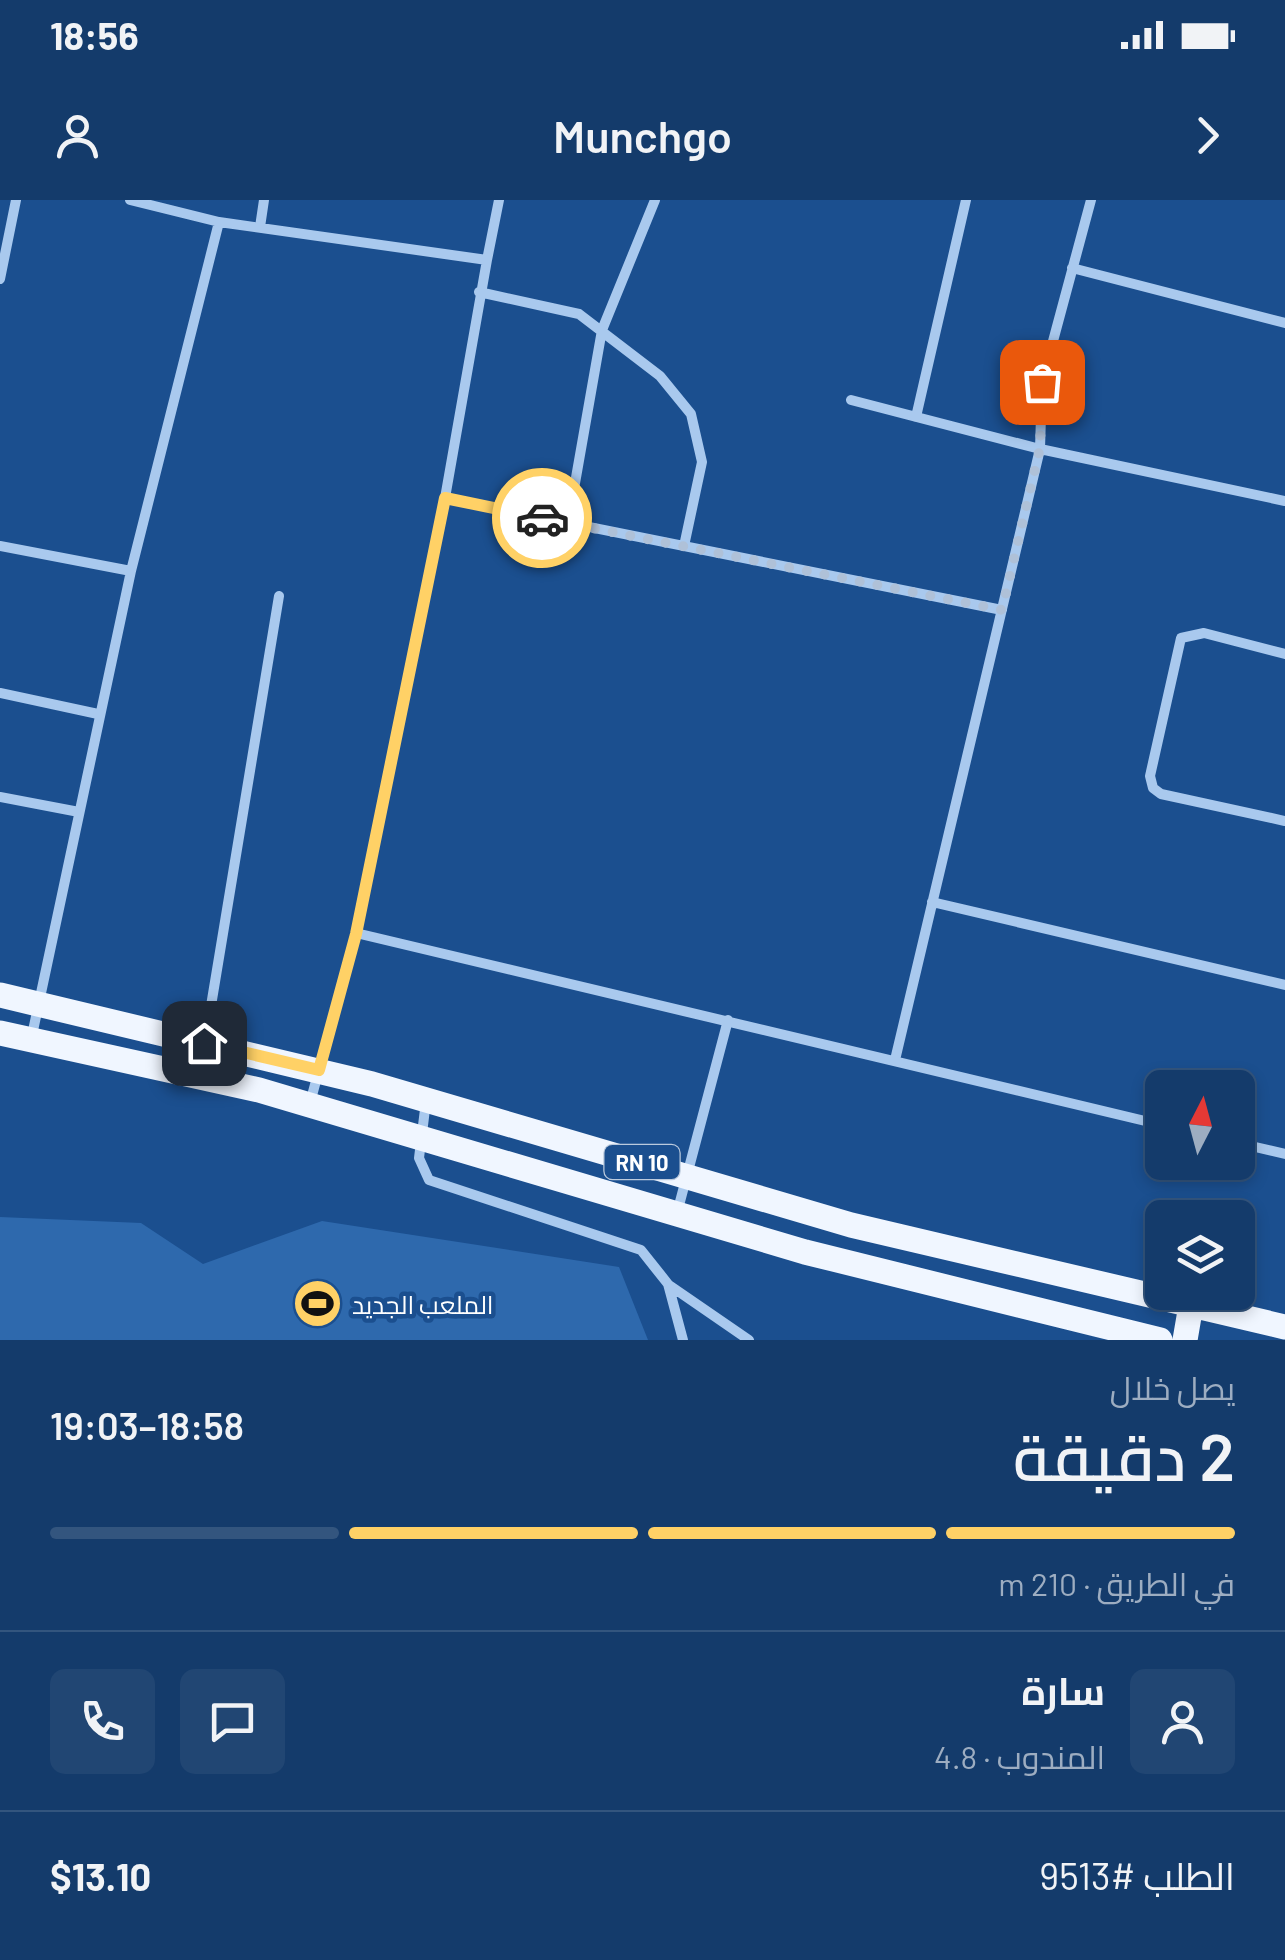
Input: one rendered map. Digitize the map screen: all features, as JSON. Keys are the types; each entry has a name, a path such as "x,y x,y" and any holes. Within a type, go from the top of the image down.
{"main road":[{"name":"RN 10","path":"0,994 319,1070 851,1225 1145,1294"},
{"name":"RN 10","path":"0,1033 310,1104 805,1252 1083,1330 1160,1340"},
{"path":"1185,1340 1191,1310"},
{"name":"RN 10","path":"1213,1310 1285,1327"}],"street":[{"path":"0,279 16,200"},
{"path":"130,200 219,222 486,260"},
{"path":"260,227 264,200"},
{"path":"310,1104 356,934 445,498 498,200"},
{"path":"568,523 602,330 655,200"},
{"path":"916,417 966,200"},
{"path":"895,1060 1040,448 1042,382 1090,200"},
{"path":"31,1040 98,714 219,222"},
{"path":"1072,268 1285,323"},
{"path":"479,292 579,314 660,376 692,414 702,462 684,546"},
{"path":"851,400 1040,448 1285,501"},
{"path":"445,498 1002,610"},
{"path":"0,546 131,572"},
{"path":"204,1043 279,596"},
{"path":"1285,654 1204,632 1181,638 1150,776 1153,788 1161,794 1285,821"},
{"path":"0,693 98,714"},
{"path":"0,797 79,812"},
{"path":"932,902 1285,986"},
{"path":"356,934 1145,1121"},
{"path":"677,1214 728,1020"},
{"path":"426,1100 419,1158 430,1180 624,1242 655,1262 668,1284 683,1340"},
{"path":"1255,1147 1285,1154"},
{"path":"668,1284 749,1340"}],"shaded area":[{"name":"الملعب الجديد","path":"0,1217 141,1223 203,1264 322,1221 619,1267 648,1340 0,1340"}],"way so far":[{"path":"542,518 1002,610 1040,448 1042,382"}],"place":[{"name":"الملعب الجديد","path":"317,1304"}],"route":[{"path":"204,1043 319,1070 356,934 445,498 542,518"}]}
